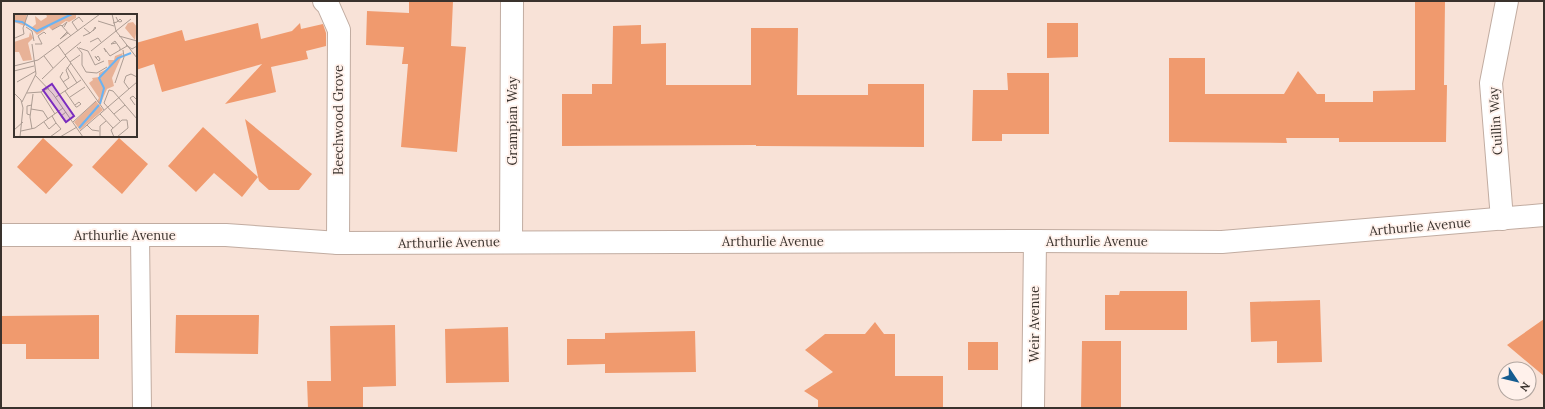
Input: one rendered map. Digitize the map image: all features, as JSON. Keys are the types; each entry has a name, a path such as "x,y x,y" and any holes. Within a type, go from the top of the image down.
{"street":[{"name":"Beechwood Grove","path":"324,1 328,5 339,30 338,243"},
{"name":"Grampian Way","path":"511,242 512,1"},
{"name":"Cuillin Way","path":"1502,219 1492,83 1507,1"},
{"name":"Arthurlie Avenue","path":"1,235 226,235 338,243 1034,241 1222,242 1544,215"},
{"name":"Weir Avenue","path":"1033,408 1034,241"}],"lane":[{"path":"140,235 142,408"}],"building":[{"path":"409,1 453,1 451,46 466,47 457,152 401,147 408,64 402,64 404,47 366,45 367,11 409,13"},
{"path":"1415,1 1445,1 1444,85 1447,85 1446,142 1339,142 1339,138 1286,138 1287,143 1169,142 1169,58 1205,58 1205,94 1284,94 1298,71 1317,94 1325,94 1325,102 1373,102 1373,91 1415,90"},
{"path":"258,23 261,39 292,31 300,23 301,29 323,24 326,33 326,46 306,51 308,59 271,67 276,92 225,104 262,64 162,92 154,64 137,70 137,43 182,30 185,41"},
{"path":"1047,23 1078,23 1078,57 1047,58"},
{"path":"641,25 641,44 666,43 666,85 751,85 751,28 798,28 797,95 868,95 868,84 924,84 924,147 756,145 562,146 562,94 592,94 592,84 612,84 613,26"},
{"path":"1007,73 1049,73 1049,134 1002,134 1002,141 972,141 973,90 1008,90"},
{"path":"245,119 312,174 299,190 269,190 259,181"},
{"path":"203,127 258,177 242,197 214,173 196,192 168,166"},
{"path":"43,138 73,165 46,194 17,167"},
{"path":"119,138 148,164 122,194 92,167"},
{"path":"1120,291 1187,291 1187,330 1105,330 1105,295 1119,295"},
{"path":"1320,300 1322,362 1277,363 1277,341 1251,342 1250,302"},
{"path":"99,315 99,359 26,359 26,344 1,344 1,316"},
{"path":"176,315 259,315 258,354 175,353"},
{"path":"1544,319 1544,376 1537,370 1537,361 1526,361 1507,345"},
{"path":"875,322 884,334 895,334 895,376 943,376 943,408 818,407 818,400 804,391 833,372 805,350 825,334 865,334"},
{"path":"395,325 396,386 363,387 363,408 308,408 307,381 331,381 330,326"},
{"path":"508,327 509,382 446,383 445,329"},
{"path":"695,331 696,372 605,373 605,364 567,365 567,339 605,339 605,333"},
{"path":"1082,341 1121,341 1121,408 1081,408"},
{"path":"968,342 998,342 998,370 968,370"}]}
